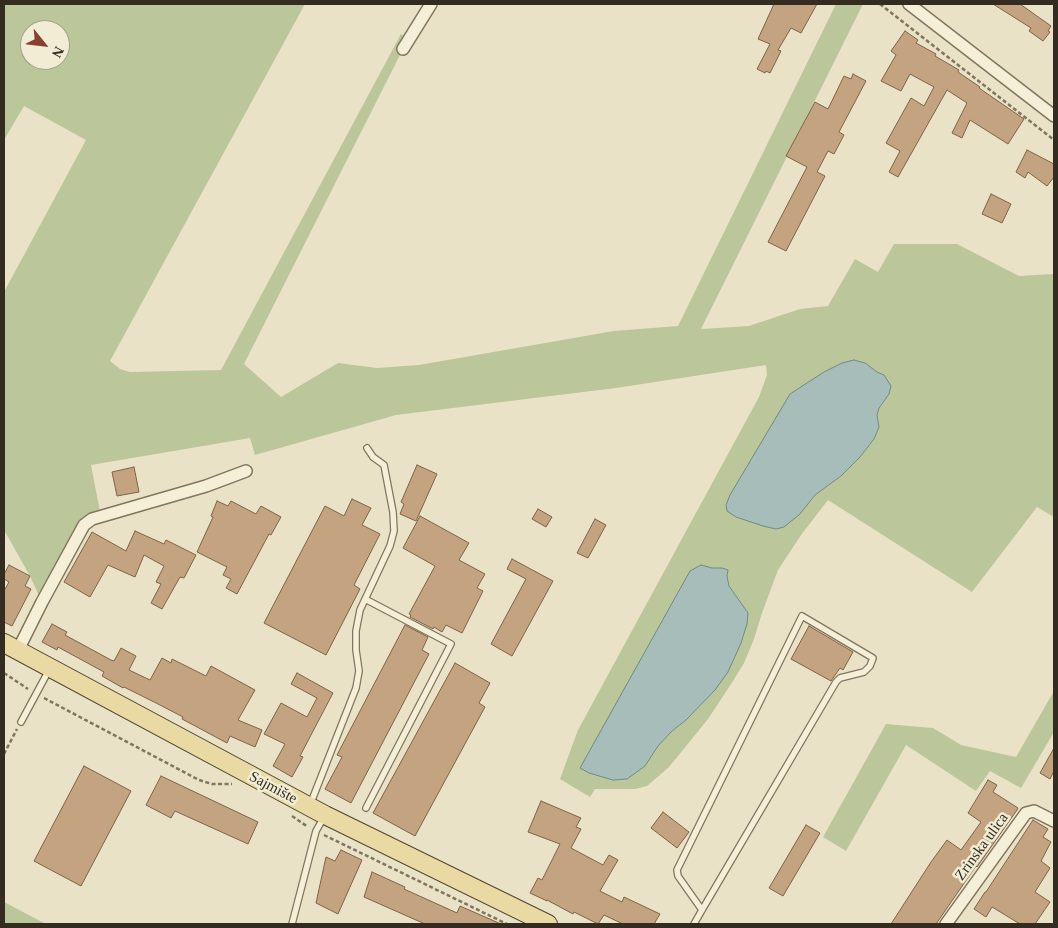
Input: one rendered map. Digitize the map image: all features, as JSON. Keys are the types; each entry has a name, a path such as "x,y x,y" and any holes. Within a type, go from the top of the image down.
{"main road":[{"name":"Sajmište","path":"11,646 317,811 548,924"}],"street":[{"path":"403,49 431,4"},
{"path":"909,4 1054,116"},
{"path":"11,646 46,595 84,525 92,519 206,486 246,471"},
{"name":"Zrinska ulica","path":"946,924 1026,813 1034,811 1054,821"}],"lane":[{"path":"292,924 316,831 317,811 356,688 359,671 356,631 360,610 390,546 394,531 393,512 384,465 373,457 367,448"},
{"path":"365,599 451,644 366,808"},
{"path":"694,924 836,682 840,678 864,672 870,666 873,658 802,616 677,870 678,876 702,910"},
{"path":"21,722 50,668"}],"path":[{"path":"880,4 1054,140"},
{"path":"4,674 36,694 199,780 212,784 238,784"},
{"path":"4,754 21,722"},
{"path":"289,813 295,819 316,831 507,924"}],"green space":[{"path":"4,4 305,4 110,361 120,369 130,372 221,370 401,34 409,39 244,364 281,397 338,363 377,368 419,365 614,331 678,326 836,4 863,4 701,329 749,326 800,309 828,306 855,259 878,272 894,244 957,244 1019,276 1054,274 1054,517 1037,507 972,592 828,500 801,535 778,570 744,663 708,719 669,767 647,786 635,789 595,789 590,797 560,779 578,730 759,397 767,375 766,365 616,388 396,415 255,455 250,438 91,465 101,517 92,519 42,602 30,576 4,530 4,292 86,140 24,106 4,140","holes":["854,360 865,363 884,375 889,394 879,408 877,415 879,427 874,439 860,457 841,476 815,495 800,514 776,529 736,517 790,394","701,565 722,568 727,575 729,586 748,613 715,690 658,746 645,766 627,779 613,780 589,773"]},
{"path":"1054,691 1054,732 1021,788 990,771 976,791 906,745 846,851 823,837 886,724 933,728 961,745 1016,757"},
{"path":"4,902 46,924 4,924"}],"water":[{"path":"854,360 865,363 884,375 891,386 889,394 879,408 877,415 879,427 874,439 860,457 841,476 815,495 800,514 784,527 776,529 763,526 736,517 727,511 726,505 730,495 790,394 824,372 842,363"},
{"path":"701,565 728,570 729,586 748,613 747,624 741,643 728,672 715,690 658,746 645,766 627,779 613,780 589,773 580,768 690,571"}],"building":[{"path":"774,4 817,4 801,33 791,28 778,50 781,51 770,73 766,71 765,73 757,69 770,44 758,39"},
{"path":"993,4 1020,4 1051,26 1048,31 1050,32 1043,41 1029,31 1031,28"},
{"path":"905,31 918,40 916,43 959,70 958,72 979,88 1024,119 1008,144 970,120 962,138 952,133 967,103 947,90 898,177 889,172 900,151 886,143 911,98 924,106 934,87 910,74 901,91 881,81 896,55 891,51"},
{"path":"853,74 866,81 839,132 844,135 834,154 828,151 817,172 825,176 786,251 768,242 807,167 786,156 815,102 828,109 844,76 851,79"},
{"path":"1027,150 1054,164 1054,177 1047,186 1028,172 1025,178 1016,172"},
{"path":"991,194 1011,204 1002,223 982,214"},
{"path":"417,465 437,474 416,521 400,514 404,504 401,502"},
{"path":"134,467 139,492 117,496 112,472"},
{"path":"352,499 371,508 362,525 380,534 354,585 360,589 326,655 264,623 325,506 344,516"},
{"path":"217,501 228,506 231,501 256,514 261,506 281,517 271,535 269,534 237,594 226,588 231,579 223,575 227,567 197,552 213,517 211,516"},
{"path":"538,509 552,517 546,527 532,519"},
{"path":"420,516 469,543 459,560 485,574 477,588 483,591 462,633 446,625 442,632 410,617 411,615 409,614 435,566 403,548"},
{"path":"595,519 606,525 588,558 577,553"},
{"path":"135,531 164,544 166,540 196,555 184,578 180,577 162,609 151,603 161,584 156,582 164,566 144,555 135,577 108,565 90,597 64,582 92,532 126,551"},
{"path":"512,559 553,581 512,656 491,644 526,579 507,569"},
{"path":"9,565 30,576 25,586 31,589 12,626 4,622 4,591 9,582 4,579 4,574"},
{"path":"52,624 67,632 65,635 111,660 114,661 121,648 136,656 129,670 150,680 162,658 171,663 172,659 206,676 211,666 255,690 238,720 262,730 255,747 230,736 227,743 182,719 183,717 102,676 104,672 58,647 57,650 42,642"},
{"path":"405,625 428,637 422,650 429,654 351,803 325,789 342,757 337,755"},
{"path":"809,626 853,652 843,670 840,668 831,681 791,659"},
{"path":"455,663 490,683 479,703 485,707 415,836 373,813"},
{"path":"297,673 333,693 300,756 303,757 292,777 273,766 285,744 264,734 281,703 307,717 317,698 291,684"},
{"path":"1054,748 1054,771 1050,779 1040,773"},
{"path":"84,766 131,791 81,886 34,861"},
{"path":"161,776 258,822 248,844 175,811 171,818 146,805"},
{"path":"988,780 997,785 993,792 1018,808 1017,810 936,924 891,924 947,840 961,850 981,822 968,813"},
{"path":"541,801 581,818 576,827 581,829 571,848 603,865 609,855 618,860 600,891 622,902 624,897 660,914 654,924 623,924 604,915 598,924 530,893 538,878 542,880 560,844 528,832"},
{"path":"663,812 689,832 677,848 651,828"},
{"path":"1033,820 1048,829 1043,837 1051,842 1041,861 1050,868 1035,892 1050,902 1035,924 1020,924 992,907 986,917 974,909"},
{"path":"806,825 820,833 783,896 769,888"},
{"path":"341,850 362,860 338,914 316,903 326,857 335,861"},
{"path":"372,872 457,913 460,906 501,924 425,924 364,897"}]}
